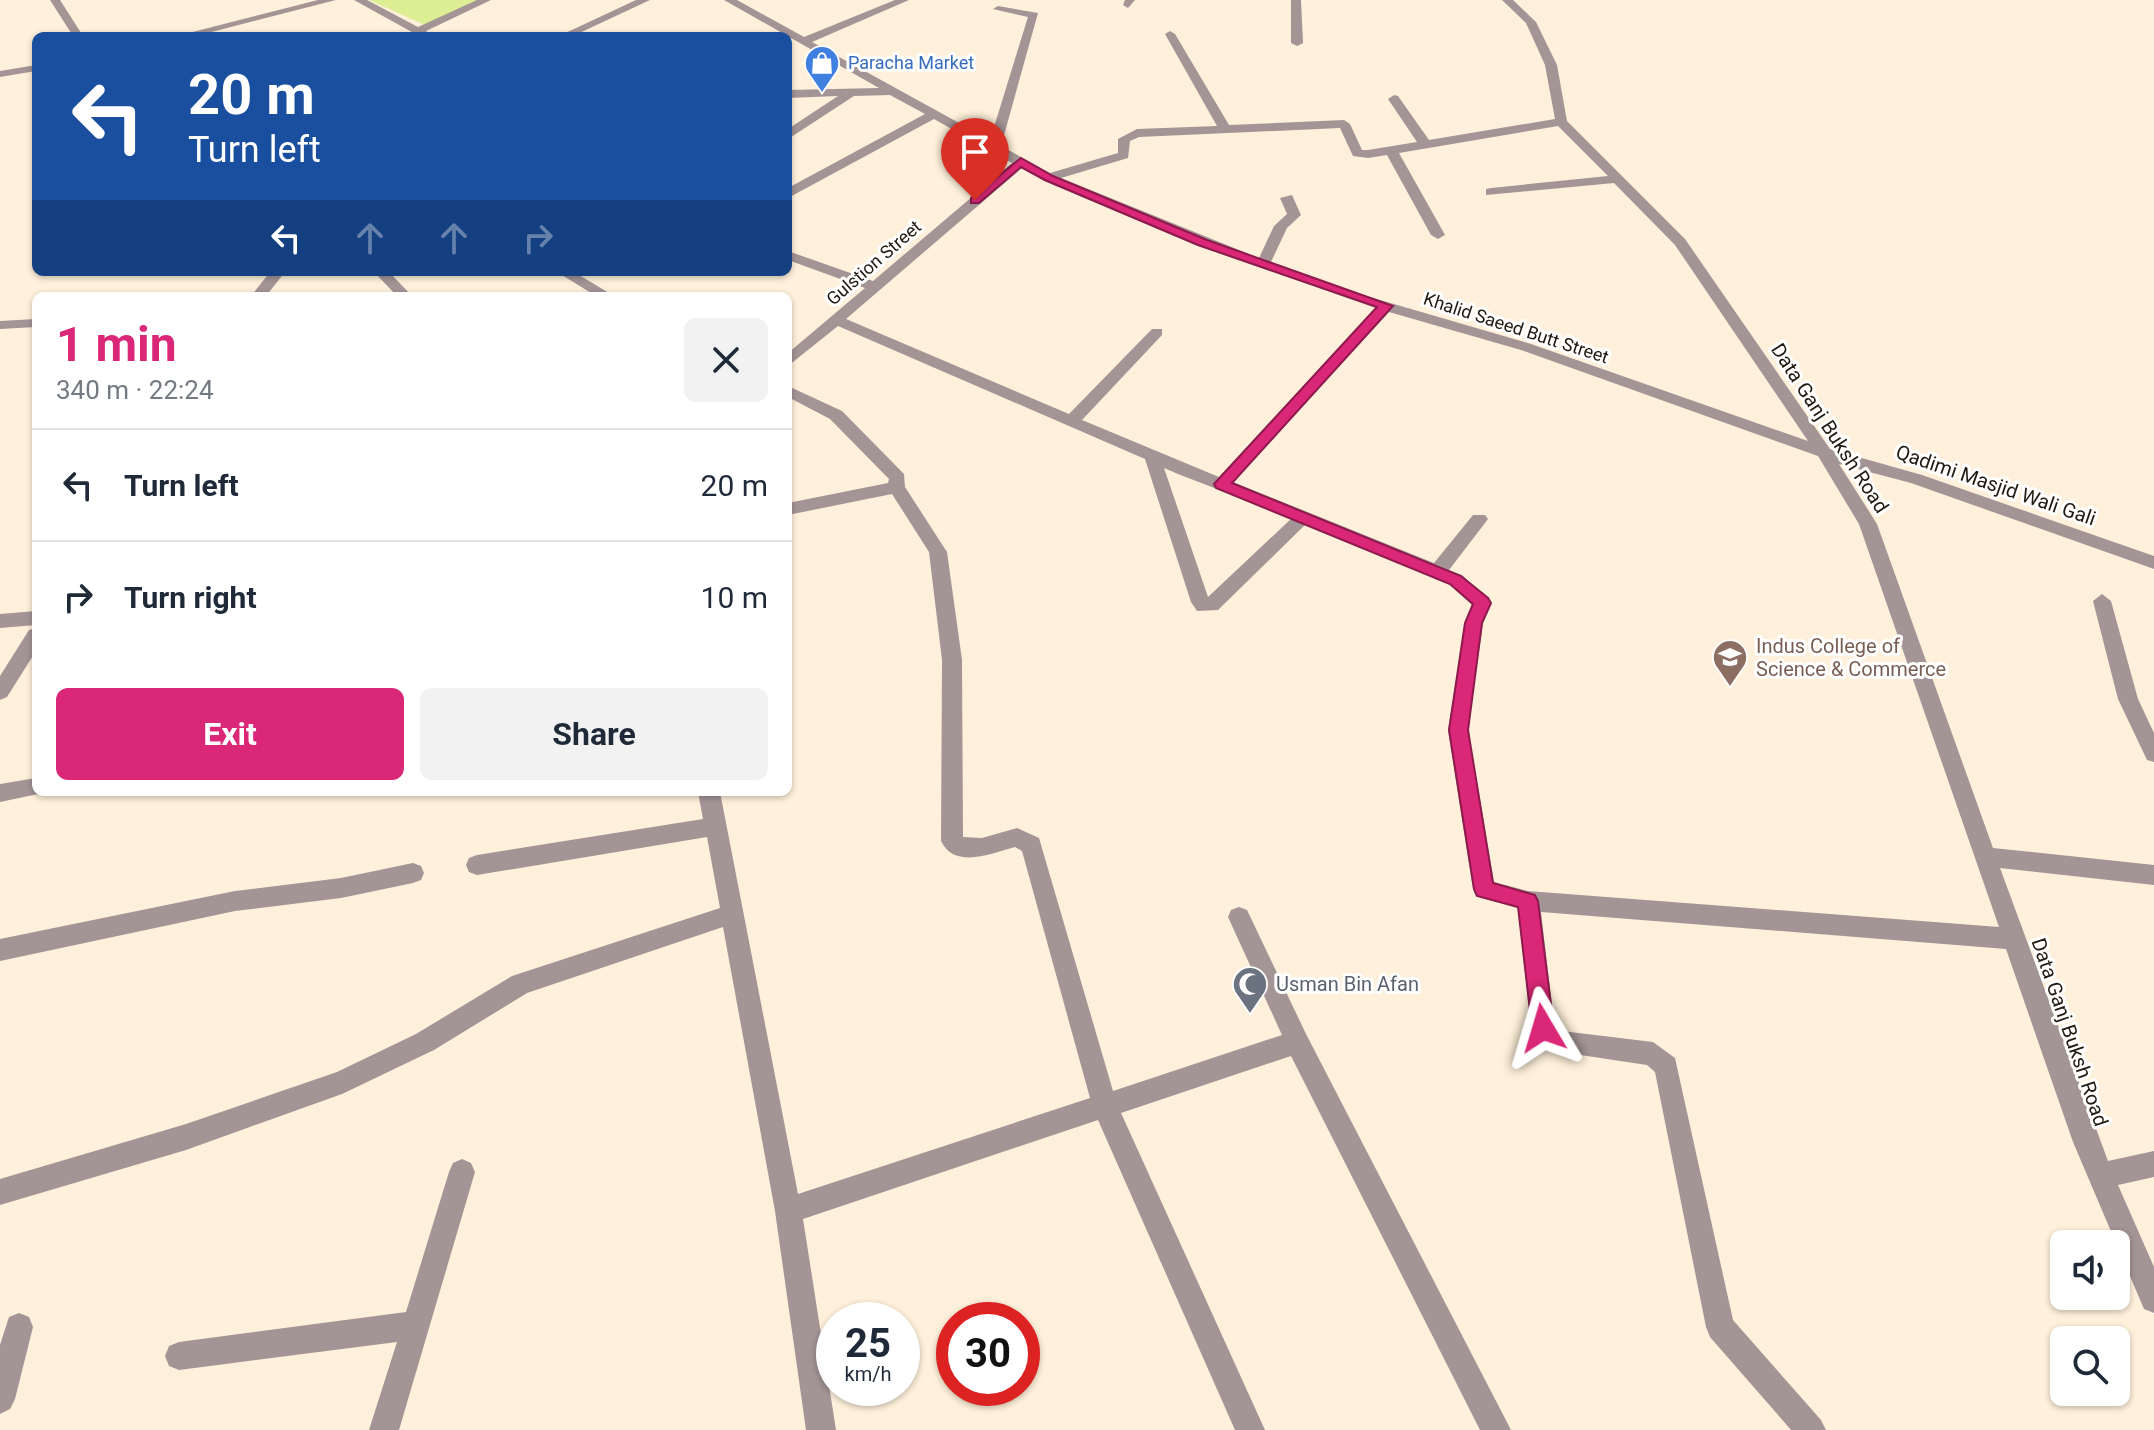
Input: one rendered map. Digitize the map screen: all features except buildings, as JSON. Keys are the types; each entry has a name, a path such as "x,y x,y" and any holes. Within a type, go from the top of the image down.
{"street":[{"path":"56,0 76,32"},
{"path":"199,32 331,0"},
{"path":"359,0 418,32"},
{"path":"426,32 486,0"},
{"path":"573,32 645,0"},
{"name":"Khalid Saeed Butt Street","path":"729,0 788,32"},
{"path":"805,41 904,0"},
{"path":"1296,0 1297,43"},
{"path":"1049,178 1124,155 1124,139 1129,135 1344,124 1357,153 1368,154 1561,122 1551,65 1531,22 1507,0"},
{"path":"994,147 1034,15 998,9"},
{"name":"Khalid Saeed Butt Street","path":"792,34 1049,178 1203,243 1386,306 1526,347 1823,451"},
{"path":"1170,34 1224,128"},
{"path":"0,74 32,69"},
{"path":"792,94 894,91"},
{"path":"792,132 852,92"},
{"path":"1394,99 1425,144"},
{"path":"792,191 934,114"},
{"name":"Data Ganj Buksh Road","path":"1561,122 1680,242 1823,451 1868,524 2100,1176 2154,1299"},
{"path":"1391,150 1438,235"},
{"name":"Gulstion Street","path":"792,358 1021,162"},
{"path":"1491,192 1618,179"},
{"path":"1263,264 1281,226 1294,215 1287,198"},
{"path":"792,256 875,287"},
{"path":"261,292 275,276"},
{"path":"385,276 401,292"},
{"path":"571,276 600,292"},
{"path":"1222,484 1386,306"},
{"path":"837,320 1152,456 1456,580 1482,603 1474,623 1458,730 1484,889 1528,901 2014,939"},
{"path":"0,325 32,323"},
{"path":"1071,421 1157,332"},
{"path":"792,393 836,415 898,478 896,487 938,552 952,660 952,841 956,847 965,850 1017,837 1031,845 1105,1106 1250,1430"},
{"name":"Qadimi Masjid Wali Gali","path":"1823,451 1916,479 2154,563"},
{"path":"1152,456 1200,602 1204,606 1211,605 1304,516"},
{"path":"792,508 896,487"},
{"path":"1437,572 1479,519"},
{"path":"2102,601 2128,699 2154,754"},
{"path":"0,621 32,618"},
{"path":"0,692 32,643"},
{"path":"0,793 32,788"},
{"path":"710,796 788,1211 821,1430"},
{"path":"477,865 716,826"},
{"path":"1985,857 2154,875"},
{"path":"0,950 235,901 341,888 413,873"},
{"path":"1528,901 1543,1028 1556,1042 1653,1054 1666,1066 1720,1327 1811,1430"},
{"path":"0,1192 186,1137 342,1082 425,1042 520,984 734,913"},
{"path":"1239,917 1297,1042 1496,1430"},
{"path":"788,1211 1297,1042"},
{"path":"2100,1176 2154,1164"},
{"path":"384,1430 462,1172"},
{"path":"179,1356 416,1325"},
{"path":"0,1399 19,1327"}],"green space":[{"path":"369,0 479,0 425,25"}],"place":[{"name":"Paracha Market","path":"822,94"},
{"name":"Indus College of Science & Commerce","path":"1730,688"},
{"name":"Usman Bin Afan","path":"1250,1015"}],"route":[{"path":"975,200 1021,162 1049,178 1203,243 1386,306 1222,484 1456,580 1482,603 1474,623 1458,730 1484,889 1528,901 1543,1028"}]}
